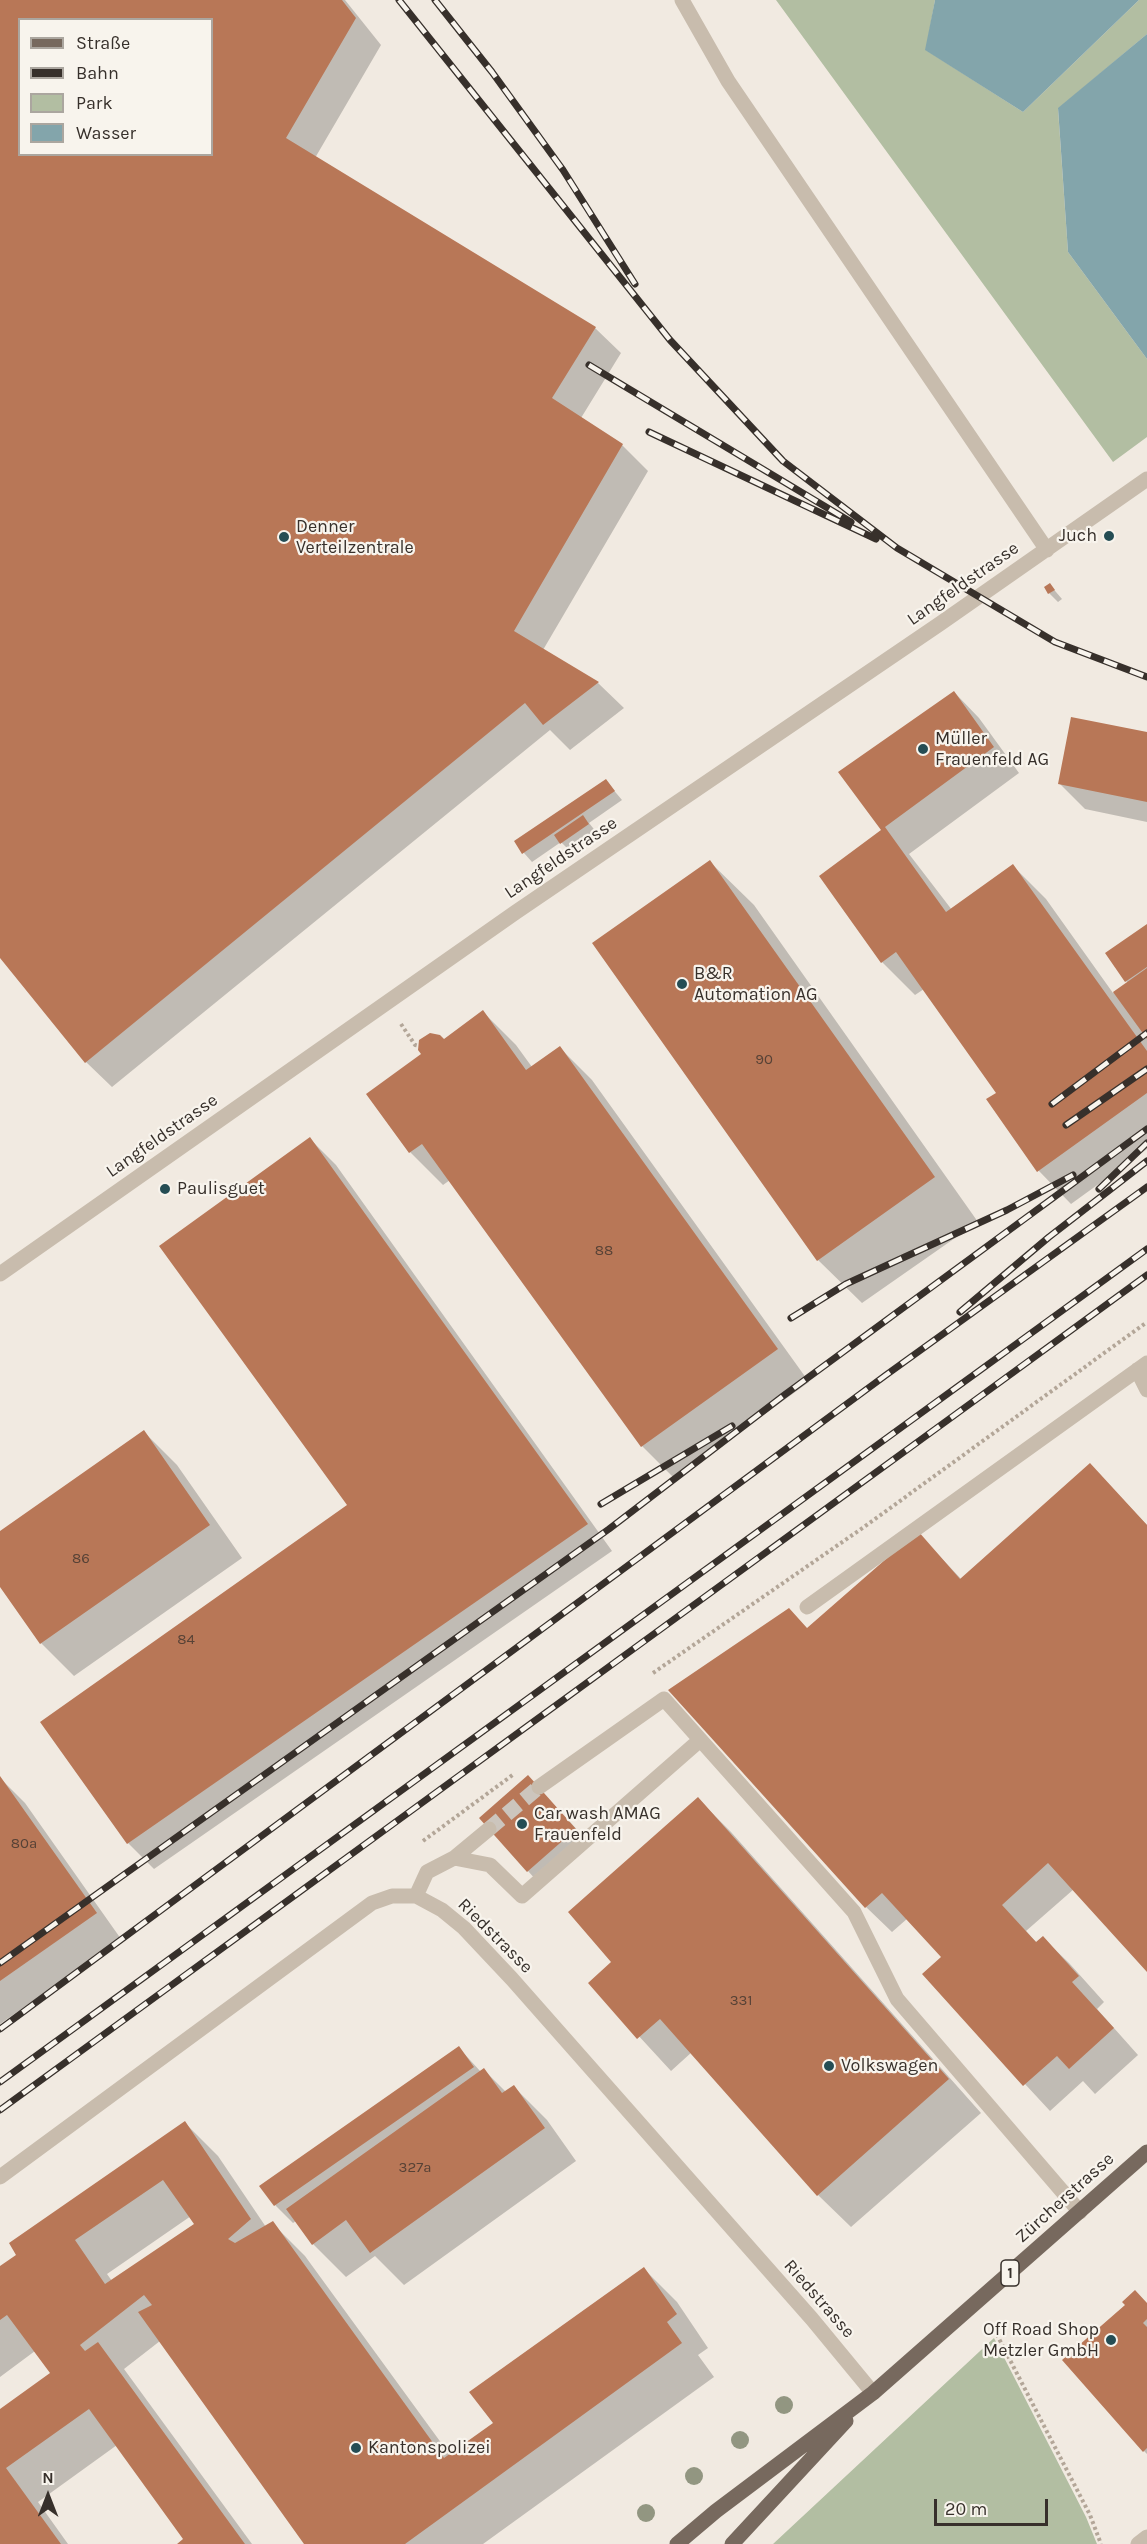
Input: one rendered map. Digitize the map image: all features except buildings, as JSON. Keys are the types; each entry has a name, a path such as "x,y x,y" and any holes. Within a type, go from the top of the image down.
{"main road":[{"name":"Zürcherstrasse","path":"677,2544 716,2511 873,2393 1147,2152"},
{"name":"Zürcherstrasse","path":"732,2544 873,2393"}],"street":[{"path":"682,0 728,81 1047,550"},
{"name":"Langfeldstrasse","path":"0,1274 497,925 1047,550 1147,479"},
{"path":"807,1607 1144,1370 1147,1390"},
{"path":"539,1787 664,1699 854,1912 897,1999 1080,2212"},
{"path":"454,1858 490,1865 522,1896 700,1740"},
{"path":"0,2177 372,1903 392,1896 416,1896 427,1872 454,1858 489,1829"},
{"name":"Riedstrasse","path":"416,1896 442,1910 464,1928 512,1979 804,2310 873,2393"},
{"path":"1138,2544 1147,2537"}],"path":[{"path":"400,1023 415,1045 419,1046"},
{"path":"649,1676 864,1527 1147,1322"},
{"path":"417,1846 517,1772"},
{"path":"994,2330 1090,2515 1101,2544"}],"green space":[{"path":"776,0 935,0 926,50 1023,112 1139,0 1147,0 1147,34 1058,109 1068,252 1147,359 1147,437 1113,462"},
{"path":"994,2338 1086,2517 1097,2544 773,2544"}],"water":[{"path":"935,0 1139,0 1023,112 925,50"},
{"path":"1147,34 1147,359 1068,252 1058,108"}],"tunnel":[{"path":"489,1829 539,1787"}],"railway":[{"path":"399,0 670,340 783,461 897,548 1055,642 1147,677"},
{"path":"435,0 492,72 563,170 635,284"},
{"path":"589,365 851,522"},
{"path":"649,432 876,539"},
{"path":"1052,1104 1147,1033"},
{"path":"1066,1125 1147,1069"},
{"path":"0,1963 609,1529 783,1396 1147,1129"},
{"path":"1099,1189 1147,1143"},
{"path":"960,1312 1049,1237 1147,1161"},
{"path":"791,1318 846,1284 1007,1210 1073,1175"},
{"path":"0,2029 886,1375 1147,1187"},
{"path":"0,2082 1147,1249"},
{"path":"0,2110 1147,1275"},
{"path":"601,1504 732,1426"}],"place":[{"name":"Juch","path":"1109,536"},
{"name":"Denner Verteilzentrale","path":"284,537"},
{"name":"Müller Frauenfeld AG","path":"923,749"},
{"name":"B&R Automation AG","path":"682,984"},
{"name":"Paulisguet","path":"165,1189"},
{"name":"Car wash AMAG Frauenfeld","path":"522,1824"},
{"name":"Volkswagen","path":"829,2066"},
{"name":"Off Road Shop Metzler GmbH","path":"1111,2340"},
{"name":"Kantonspolizei","path":"356,2448"}]}
